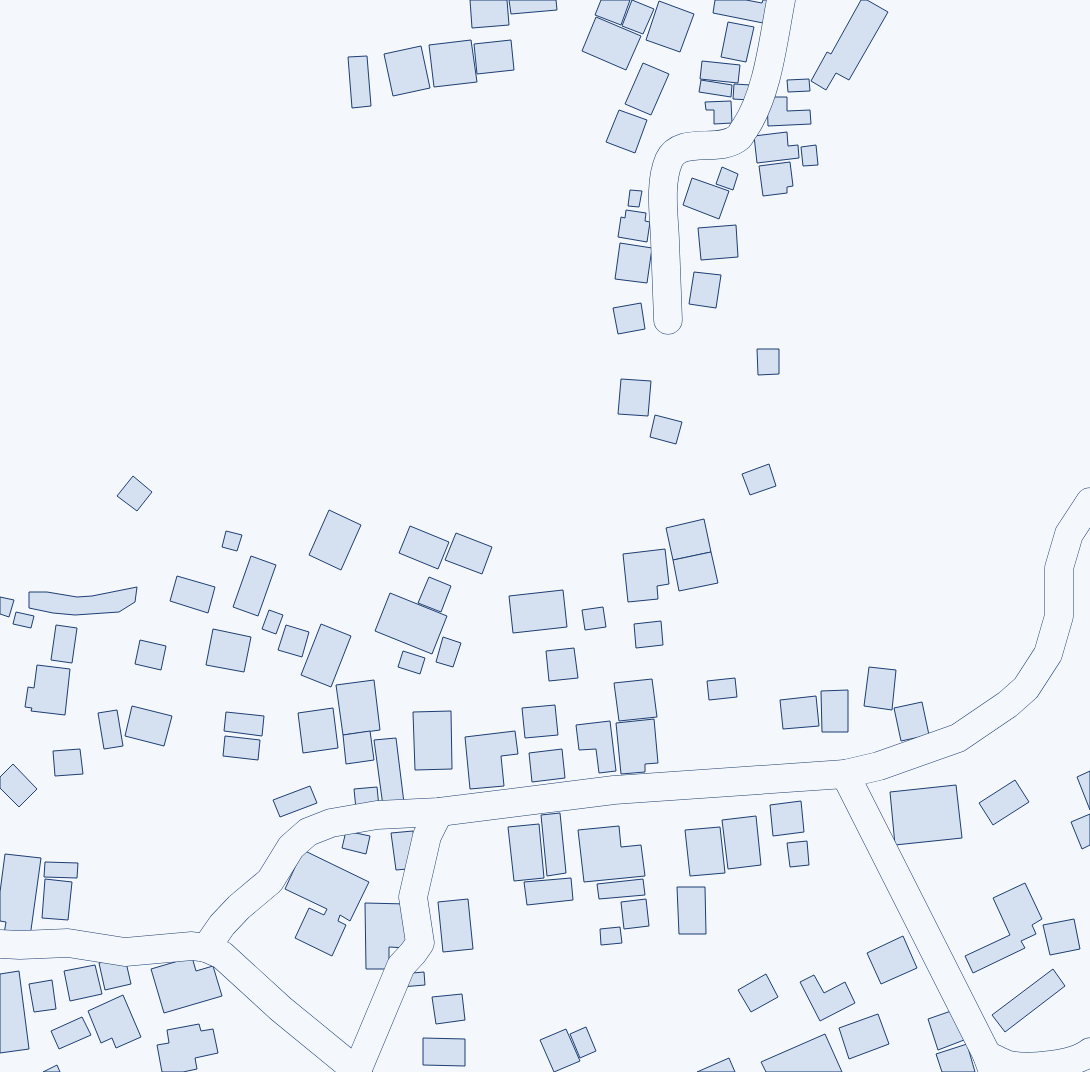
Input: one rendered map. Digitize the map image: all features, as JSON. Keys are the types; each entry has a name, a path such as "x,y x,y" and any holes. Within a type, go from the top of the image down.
{"street":[{"path":"668,320 663,202 664,181 670,159 684,147 722,145 738,138 751,118 760,93 781,0"},
{"path":"206,948 222,925 239,907 270,881 291,847 308,832 331,823 377,815 439,812 614,790 844,774 880,766 958,738 1008,704 1026,688 1048,654 1059,616 1059,568 1069,534 1090,502"},
{"path":"844,774 990,1064 1023,1066 1058,1064 1072,1061 1090,1052"},
{"path":"0,944 68,943 125,952 192,946 206,948 222,955 281,1009 358,1071 401,966 420,943 417,935 412,897 427,836 439,812"}],"building":[{"path":"470,0 507,0 509,25 472,28"},
{"path":"509,0 556,0 557,10 511,14"},
{"path":"601,0 630,0 621,25 595,15"},
{"path":"632,0 654,9 643,34 622,26"},
{"path":"715,0 746,0 762,3 763,0 772,0 768,24 713,13"},
{"path":"861,0 867,0 888,12 849,80 836,73 826,90 811,81 827,52 831,54"},
{"path":"659,1 694,14 680,52 646,40"},
{"path":"596,17 641,36 626,70 582,51"},
{"path":"728,22 754,27 746,62 721,57"},
{"path":"471,40 477,82 434,87 429,45"},
{"path":"511,40 514,70 477,74 474,44"},
{"path":"421,46 430,88 393,96 384,54"},
{"path":"367,56 371,106 352,108 348,57"},
{"path":"702,61 740,65 738,83 700,79"},
{"path":"643,63 669,74 651,115 625,104"},
{"path":"809,79 810,91 788,92 787,80"},
{"path":"701,80 732,85 731,97 699,92"},
{"path":"734,84 751,85 750,100 733,99"},
{"path":"767,97 787,97 787,111 810,110 811,124 768,126"},
{"path":"731,101 732,123 714,124 714,110 706,110 705,102"},
{"path":"619,110 647,120 635,153 606,142"},
{"path":"787,132 788,146 798,145 799,158 757,163 754,136"},
{"path":"816,145 818,165 803,166 801,147"},
{"path":"790,162 793,186 787,187 787,193 763,196 759,166"},
{"path":"722,167 738,174 733,190 716,184"},
{"path":"692,178 729,191 719,219 683,205"},
{"path":"630,190 642,191 639,207 628,206"},
{"path":"626,210 646,213 645,221 650,222 647,242 618,237 621,217 625,218"},
{"path":"736,225 738,257 701,260 698,228"},
{"path":"620,243 652,248 647,283 615,279"},
{"path":"694,272 721,275 716,308 689,304"},
{"path":"641,303 645,329 618,334 613,308"},
{"path":"757,349 779,349 779,374 758,375"},
{"path":"621,379 651,381 648,416 618,414"},
{"path":"655,415 682,422 676,444 650,437"},
{"path":"769,464 776,486 750,495 742,474"},
{"path":"133,476 152,492 137,511 117,496"},
{"path":"329,510 361,525 341,570 309,555"},
{"path":"704,519 711,552 673,560 666,528"},
{"path":"410,526 449,542 438,569 399,553"},
{"path":"226,531 242,535 237,551 222,547"},
{"path":"456,533 492,547 482,574 445,560"},
{"path":"665,549 669,584 657,586 658,599 628,602 623,554"},
{"path":"711,552 718,583 679,591 673,560"},
{"path":"251,556 276,565 258,616 233,607"},
{"path":"177,576 215,587 208,613 170,601"},
{"path":"429,577 451,586 441,612 418,603"},
{"path":"137,587 135,602 119,612 75,615 29,608 29,592 47,592 77,597"},
{"path":"563,590 567,627 513,633 509,596"},
{"path":"390,593 447,616 432,654 375,631"},
{"path":"0,597 14,600 9,617 0,614"},
{"path":"603,607 606,627 585,630 582,610"},
{"path":"269,610 283,615 276,634 262,629"},
{"path":"16,612 34,616 31,628 13,624"},
{"path":"661,621 663,645 636,648 634,624"},
{"path":"321,624 351,636 331,687 301,675"},
{"path":"56,625 77,628 72,663 51,660"},
{"path":"286,625 309,632 302,657 278,650"},
{"path":"213,629 251,637 244,672 206,665"},
{"path":"443,637 461,643 453,667 436,662"},
{"path":"140,640 166,646 161,670 135,664"},
{"path":"574,648 578,678 549,681 546,651"},
{"path":"403,651 425,658 420,674 398,667"},
{"path":"37,665 70,669 65,715 31,711 32,708 25,707 28,687 34,688"},
{"path":"869,667 896,670 892,710 864,706"},
{"path":"735,678 737,697 709,700 707,681"},
{"path":"652,679 657,717 619,721 614,683"},
{"path":"374,680 380,730 343,735 336,685"},
{"path":"848,690 848,732 822,732 821,691"},
{"path":"816,696 819,726 783,729 780,700"},
{"path":"922,702 929,735 901,741 894,708"},
{"path":"555,705 558,735 525,738 522,708"},
{"path":"132,706 172,716 164,746 125,736"},
{"path":"333,708 338,748 303,753 298,713"},
{"path":"117,710 123,746 104,749 98,713"},
{"path":"451,711 452,769 415,770 413,712"},
{"path":"226,712 264,716 262,736 224,731"},
{"path":"654,719 658,763 645,764 645,772 621,774 616,723"},
{"path":"610,721 616,771 599,773 596,749 579,750 576,725"},
{"path":"370,731 374,760 346,764 343,735"},
{"path":"515,731 518,754 501,756 504,786 470,789 465,737"},
{"path":"225,736 260,740 258,760 223,756"},
{"path":"396,738 404,803 383,806 374,740"},
{"path":"80,749 83,774 55,776 53,751"},
{"path":"562,749 565,778 532,782 529,753"},
{"path":"13,764 37,789 19,807 0,788 0,777"},
{"path":"1090,771 1090,810 1077,777"},
{"path":"1015,780 1029,802 993,825 979,803"},
{"path":"956,785 962,838 895,845 890,792"},
{"path":"310,786 317,803 280,817 273,800"},
{"path":"377,787 379,807 356,809 354,789"},
{"path":"801,801 804,832 773,836 770,805"},
{"path":"560,813 566,873 547,876 541,815"},
{"path":"1090,814 1090,845 1082,849 1071,822"},
{"path":"756,816 761,865 728,869 722,820"},
{"path":"539,824 544,878 514,881 508,827"},
{"path":"619,826 621,847 641,845 645,876 584,882 578,830"},
{"path":"720,827 725,873 690,876 685,830"},
{"path":"346,831 370,836 366,854 342,848"},
{"path":"413,831 418,868 396,870 391,833"},
{"path":"807,841 809,865 790,867 787,843"},
{"path":"303,850 369,882 350,921 340,915 338,921 346,925 332,956 295,938 309,908 324,915 327,909 285,889"},
{"path":"5,854 41,858 30,937 4,934 6,922 0,921 0,892"},
{"path":"45,862 78,863 77,878 44,877"},
{"path":"571,878 573,900 527,905 524,882"},
{"path":"45,879 72,882 68,920 42,918"},
{"path":"643,879 645,895 599,899 597,884"},
{"path":"1025,883 1042,919 1032,925 1036,934 1021,941 1025,948 973,973 965,956 1010,935 993,898"},
{"path":"677,887 705,887 706,934 679,934"},
{"path":"468,899 473,949 443,952 438,902"},
{"path":"646,899 649,926 624,929 621,902"},
{"path":"365,903 407,904 407,948 389,947 389,969 366,969"},
{"path":"1074,919 1080,949 1050,955 1043,925"},
{"path":"620,927 622,943 601,945 600,929"},
{"path":"903,936 917,968 881,984 867,953"},
{"path":"192,957 196,971 213,966 222,996 164,1013 151,969"},
{"path":"125,958 131,984 105,990 99,963"},
{"path":"95,965 102,994 70,1001 64,971"},
{"path":"1053,969 1065,986 1005,1032 992,1015"},
{"path":"19,971 29,1049 0,1053 0,974"},
{"path":"424,972 425,985 401,987 401,974"},
{"path":"766,974 778,997 751,1012 738,990"},
{"path":"814,975 824,993 845,982 855,1003 820,1021 800,982"},
{"path":"52,980 56,1009 34,1012 29,984"},
{"path":"462,994 465,1020 436,1024 432,997"},
{"path":"123,995 141,1037 116,1048 112,1038 101,1043 88,1011"},
{"path":"954,1010 964,1040 938,1050 928,1019"},
{"path":"878,1014 889,1044 849,1059 839,1028"},
{"path":"82,1017 91,1035 59,1049 51,1031"},
{"path":"199,1024 201,1031 213,1029 218,1053 195,1058 197,1069 183,1072 162,1072 157,1045 169,1043 167,1030"},
{"path":"586,1027 596,1051 580,1058 570,1034"},
{"path":"566,1029 580,1061 554,1072 540,1040"},
{"path":"825,1034 842,1072 766,1072 761,1062"},
{"path":"423,1038 465,1039 465,1066 423,1065"},
{"path":"967,1044 975,1072 942,1072 936,1054"},
{"path":"729,1058 735,1072 697,1072"},
{"path":"57,1065 60,1072 43,1072"}]}
